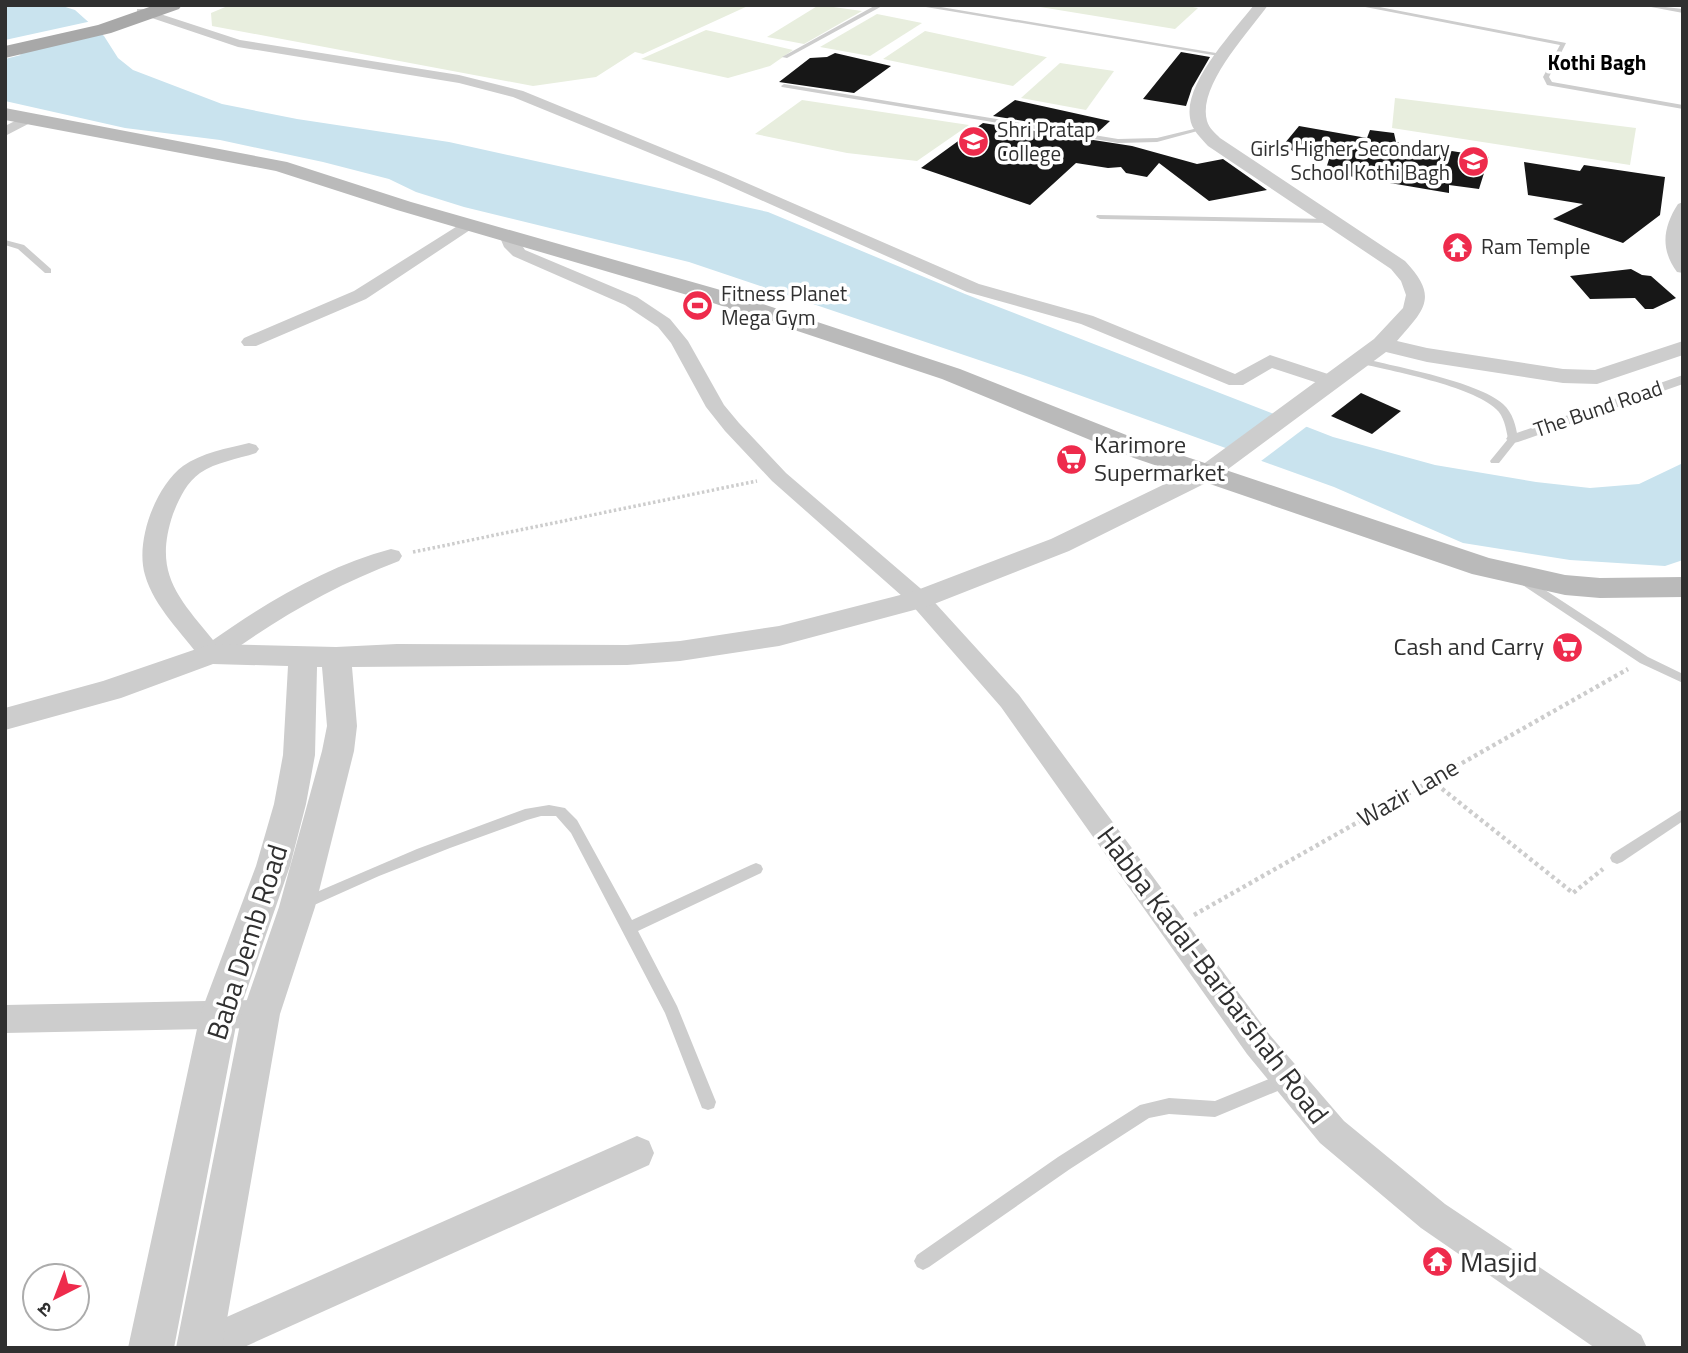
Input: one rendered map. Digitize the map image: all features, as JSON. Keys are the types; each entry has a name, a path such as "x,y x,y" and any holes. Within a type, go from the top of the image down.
{"main road":[{"path":"5,52 150,9 173,5"},
{"path":"5,45 100,26"},
{"path":"16,117 251,159 308,174 467,225 709,294 951,374 1120,443 1214,467 1516,575 1565,585 1600,588 1683,587"}],"street":[{"path":"211,654 319,657 397,653 627,655 680,651 779,636 919,599 974,580 1060,545 1214,467 1382,344 1413,309 1416,295 1411,279 1398,265 1214,142 1202,129 1197,118 1201,93 1261,5"},
{"path":"150,9 238,43 459,79 518,94 745,187 955,281 994,295 1087,320 1236,381 1270,361 1330,381"},
{"path":"5,132 16,117"},
{"path":"1683,206 1671,238 1673,253 1683,268"},
{"path":"250,342 360,295 467,225"},
{"name":"Habba Kadal-Barbarshah Road","path":"508,235 512,247 519,253 631,301 664,323 679,341 716,407 779,477 919,599 1010,701 1172,928 1286,1080 1332,1132 1433,1216 1628,1348"},
{"path":"1382,344 1427,355 1563,376 1597,377 1683,348"},
{"name":"The Bund Road","path":"1513,439 1683,379"},
{"path":"211,654 167,595 156,575 153,553 157,532 172,495 185,474 197,467 249,450"},
{"path":"5,719 110,690 211,654 248,627 311,588 345,572 391,556"},
{"name":"Baba Demb Road","path":"199,1348 261,1014 297,907 338,751 342,726 340,701 319,657"},
{"name":"Baba Demb Road","path":"151,1348 219,1015 273,866 290,804 319,657"},
{"path":"5,1019 261,1014"},
{"path":"199,1348 637,1153"}],"lane":[{"path":"785,57 881,5"},
{"path":"917,5 1225,55"},
{"path":"1325,5 1343,5"},
{"path":"1359,5 1564,44 1546,77 1549,84 1683,107"},
{"path":"1651,5 1683,11"},
{"path":"784,86 1118,141 1157,140 1202,129"},
{"path":"1100,217 1332,221"},
{"path":"5,242 21,247 48,271"},
{"path":"1361,361 1469,390 1500,406 1506,414 1513,439 1494,461"},
{"path":"1516,575 1644,660 1683,680"},
{"path":"297,907 359,877 423,851 537,811 558,811 568,817 576,828 672,1011 708,1102"},
{"path":"1617,858 1683,814"},
{"path":"629,928 756,869"},
{"path":"923,1261 1064,1163 1146,1111 1169,1106 1215,1109 1286,1080"}],"path":[{"path":"391,556 779,477"},
{"name":"Wazir Lane","path":"1172,928 1644,660"},
{"path":"1431,780 1573,893 1617,858"}],"green space":[{"path":"230,5 750,5 643,54 635,52 596,77 533,86 212,26 211,13"},
{"path":"819,5 862,11 804,44 767,37"},
{"path":"1028,5 1182,5 1198,8 1175,29"},
{"path":"877,14 922,23 870,56 820,47"},
{"path":"706,30 793,50 770,66 728,78 641,59"},
{"path":"925,31 1047,57 1013,86 883,59"},
{"path":"1060,63 1114,71 1086,110 1021,98"},
{"path":"1395,98 1636,128 1630,165 1392,128"},
{"path":"802,100 969,125 917,161 847,153 755,134"}],"water":[{"path":"5,5 59,5 75,10 104,36 118,58 133,70 222,104 297,119 449,142 768,212 965,294 1333,437 1435,465 1590,488 1639,484 1683,463 1683,560 1665,566 1570,560 1463,543 1334,487 1029,377 689,262 464,207 416,192 389,179 323,162 220,140 125,128 5,101 5,59 21,55 5,44"}],"pier":[{"path":"92,21 104,32 5,48 5,40"},
{"path":"1277,411 1310,424 1257,464 1222,451"}],"building":[{"path":"1181,52 1210,57 1192,88 1186,106 1143,99"},
{"path":"835,53 891,66 854,93 779,82 810,58 827,57"},
{"path":"1015,100 1110,121 1097,133 993,116"},
{"path":"983,123 1132,146 1197,164 1223,159 1267,190 1209,201 1159,163 1147,177 1126,173 1121,167 1108,168 1076,163 1030,205 921,168"},
{"path":"1299,126 1367,138 1370,130 1394,133 1396,142 1489,157 1479,189 1449,185 1449,193 1325,172 1330,156 1280,149"},
{"path":"1524,162 1580,171 1584,165 1665,177 1660,215 1623,243 1553,219 1583,204 1528,195"},
{"path":"1631,269 1651,276 1676,298 1653,309 1645,309 1635,298 1590,299 1570,276"},
{"path":"1361,393 1401,411 1372,434 1331,416"}],"place":[{"name":"Shri Pratap College","path":"974,142"},
{"name":"Girls Higher Secondary School Kothi Bagh","path":"1473,161"},
{"name":"Ram Temple","path":"1458,247"},
{"name":"Fitness Planet Mega Gym","path":"698,306"},
{"name":"Karimore Supermarket","path":"1071,459"},
{"name":"Cash and Carry","path":"1567,647"},
{"name":"Masjid","path":"1437,1262"}],"district":[{"name":"Kothi Bagh","path":"1597,63"}]}
